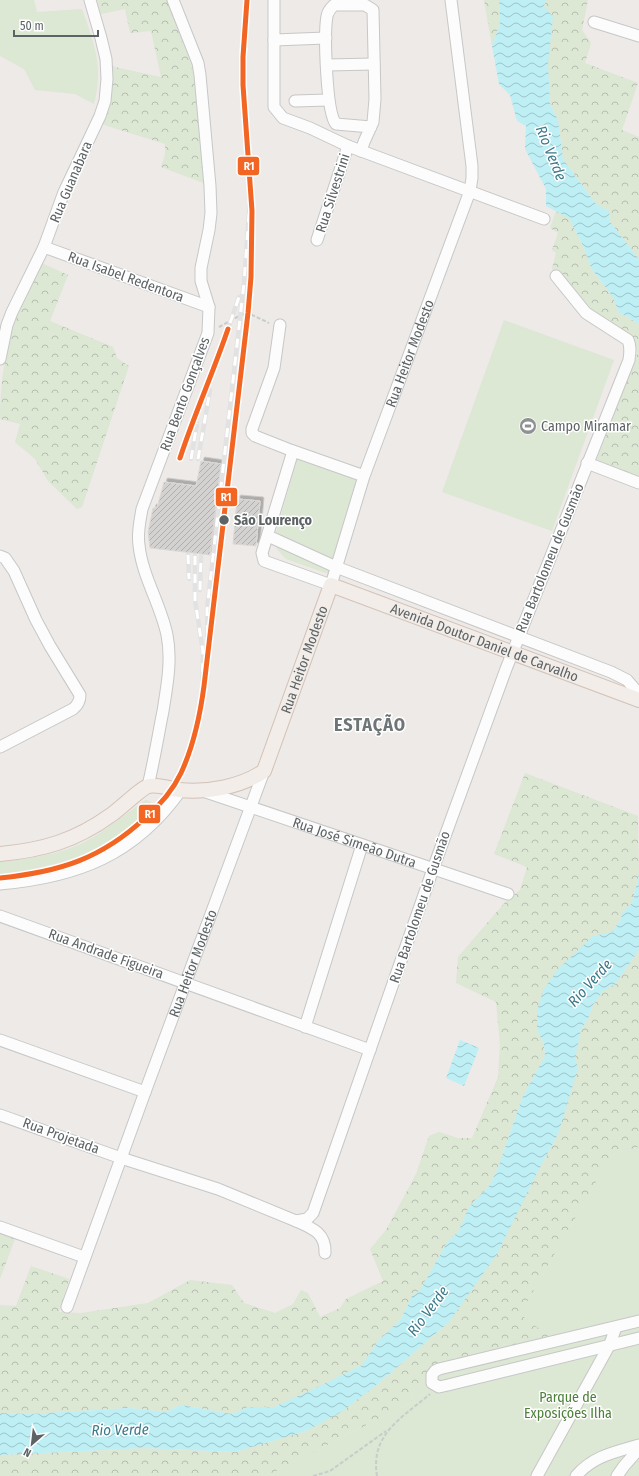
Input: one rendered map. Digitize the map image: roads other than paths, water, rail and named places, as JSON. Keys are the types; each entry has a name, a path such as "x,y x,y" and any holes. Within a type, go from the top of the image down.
{"main road":[{"name":"Avenida Doutor Daniel de Carvalho","path":"331,585 639,700"},
{"name":"Rua Heitor Modesto","path":"264,771 331,585"},
{"name":"Rua José Simeão Dutra","path":"148,786 159,786 181,790 201,790 230,786 255,778 264,771"},
{"path":"0,854 40,849 61,843 81,834 112,815 148,786"}],"street":[{"name":"Rua Guanabara","path":"0,359 7,325 12,312 44,247 64,192 100,116 105,101 107,79 106,59 90,0"},
{"name":"Rua Bento Gonçalves","path":"148,786 166,688 168,649 167,635 142,559 138,531 142,509 208,333 208,307 201,281 201,268 211,213 200,75 198,63 173,0"},
{"path":"274,0 274,107 283,118 310,128 348,146 544,219"},
{"name":"Rua Heitor Modesto","path":"331,585 364,476 470,191 472,166 451,0"},
{"path":"361,151 371,127 373,122 375,100 373,10 365,5 334,5 329,10 327,15 326,38 328,100 333,120 336,124 371,127"},
{"path":"594,22 639,36"},
{"path":"274,40 326,38"},
{"path":"327,65 374,64"},
{"path":"295,101 328,100"},
{"name":"Rua Silvestrini","path":"318,240 348,146"},
{"name":"Rua Isabel Redentora","path":"44,247 208,307"},
{"name":"Rua Bartolomeu de Gusmão","path":"296,1221 307,1219 313,1213 433,869 518,637 629,360 630,346 628,340 586,313 556,276"},
{"path":"280,325 274,368 252,429 252,433 255,436 293,451 364,476"},
{"path":"293,451 262,553 264,561 331,585"},
{"path":"587,463 639,483"},
{"path":"268,536 336,567 612,672 626,680 639,694"},
{"path":"0,556 6,558 14,570 36,620 80,695 80,700 77,706 73,709 0,747"},
{"name":"Rua Heitor Modesto","path":"67,1307 84,1257 122,1158 264,771"},
{"path":"0,884 53,877 72,872 103,859 123,848 155,822 168,808 181,790"},
{"name":"Rua José Simeão Dutra","path":"201,790 508,894"},
{"path":"305,1027 362,845"},
{"name":"Rua Andrade Figueira","path":"0,916 370,1050"},
{"path":"0,1040 145,1092"},
{"name":"Rua Projetada","path":"0,1114 122,1158"},
{"path":"122,1158 218,1189 316,1230 325,1244 325,1253"},
{"path":"0,1227 84,1257"},
{"path":"639,1321 439,1369 435,1371 431,1379 432,1383 439,1387 639,1338"},
{"path":"537,1476 610,1344 616,1326"},
{"path":"576,1476 591,1462 602,1456 639,1445"},
{"path":"618,1476 624,1466 639,1449"}],"water":[{"name":"Rio Verde","path":"499,0 546,0 544,6 553,17 548,64 550,104 558,120 563,159 596,204 609,211 610,222 639,259 639,324 619,313 613,297 591,268 584,248 569,218 546,206 546,189 525,149 526,126 517,121 510,95 499,84 492,46 500,24"},
{"name":"Rio Verde","path":"639,874 639,950 615,984 603,991 593,1005 588,1019 581,1029 575,1059 578,1068 558,1134 497,1254 449,1322 379,1383 341,1412 306,1431 235,1452 144,1448 0,1455 0,1413 30,1414 129,1408 166,1412 181,1405 232,1414 248,1407 274,1407 362,1365 379,1340 401,1319 412,1296 420,1290 448,1241 458,1232 469,1207 489,1186 498,1168 522,1098 545,1056 544,1044 537,1030 537,1010 544,989 558,969 593,936 612,932 621,919 622,913 632,903"},
{"path":"460,1040 479,1048 464,1086 446,1078"}],"railway":[{"path":"247,0 243,57 243,85 250,179"},
{"path":"208,652 207,610 244,283 250,175"},
{"path":"248,313 251,259"},
{"path":"180,458 191,424 220,352 239,297"},
{"path":"198,459 210,390"},
{"path":"191,459 197,423"},
{"path":"188,555 189,579"},
{"path":"195,556 195,600 203,652 202,699"},
{"path":"200,590 201,557"}],"place":[{"name":"Campo Miramar","path":"528,426"},
{"name":"São Lourenço","path":"224,520"}],"district":[{"name":"ESTAÇÃO","path":"370,725"}],"park label":[{"name":"Parque de Exposições Ilha","path":"568,1406"}]}
